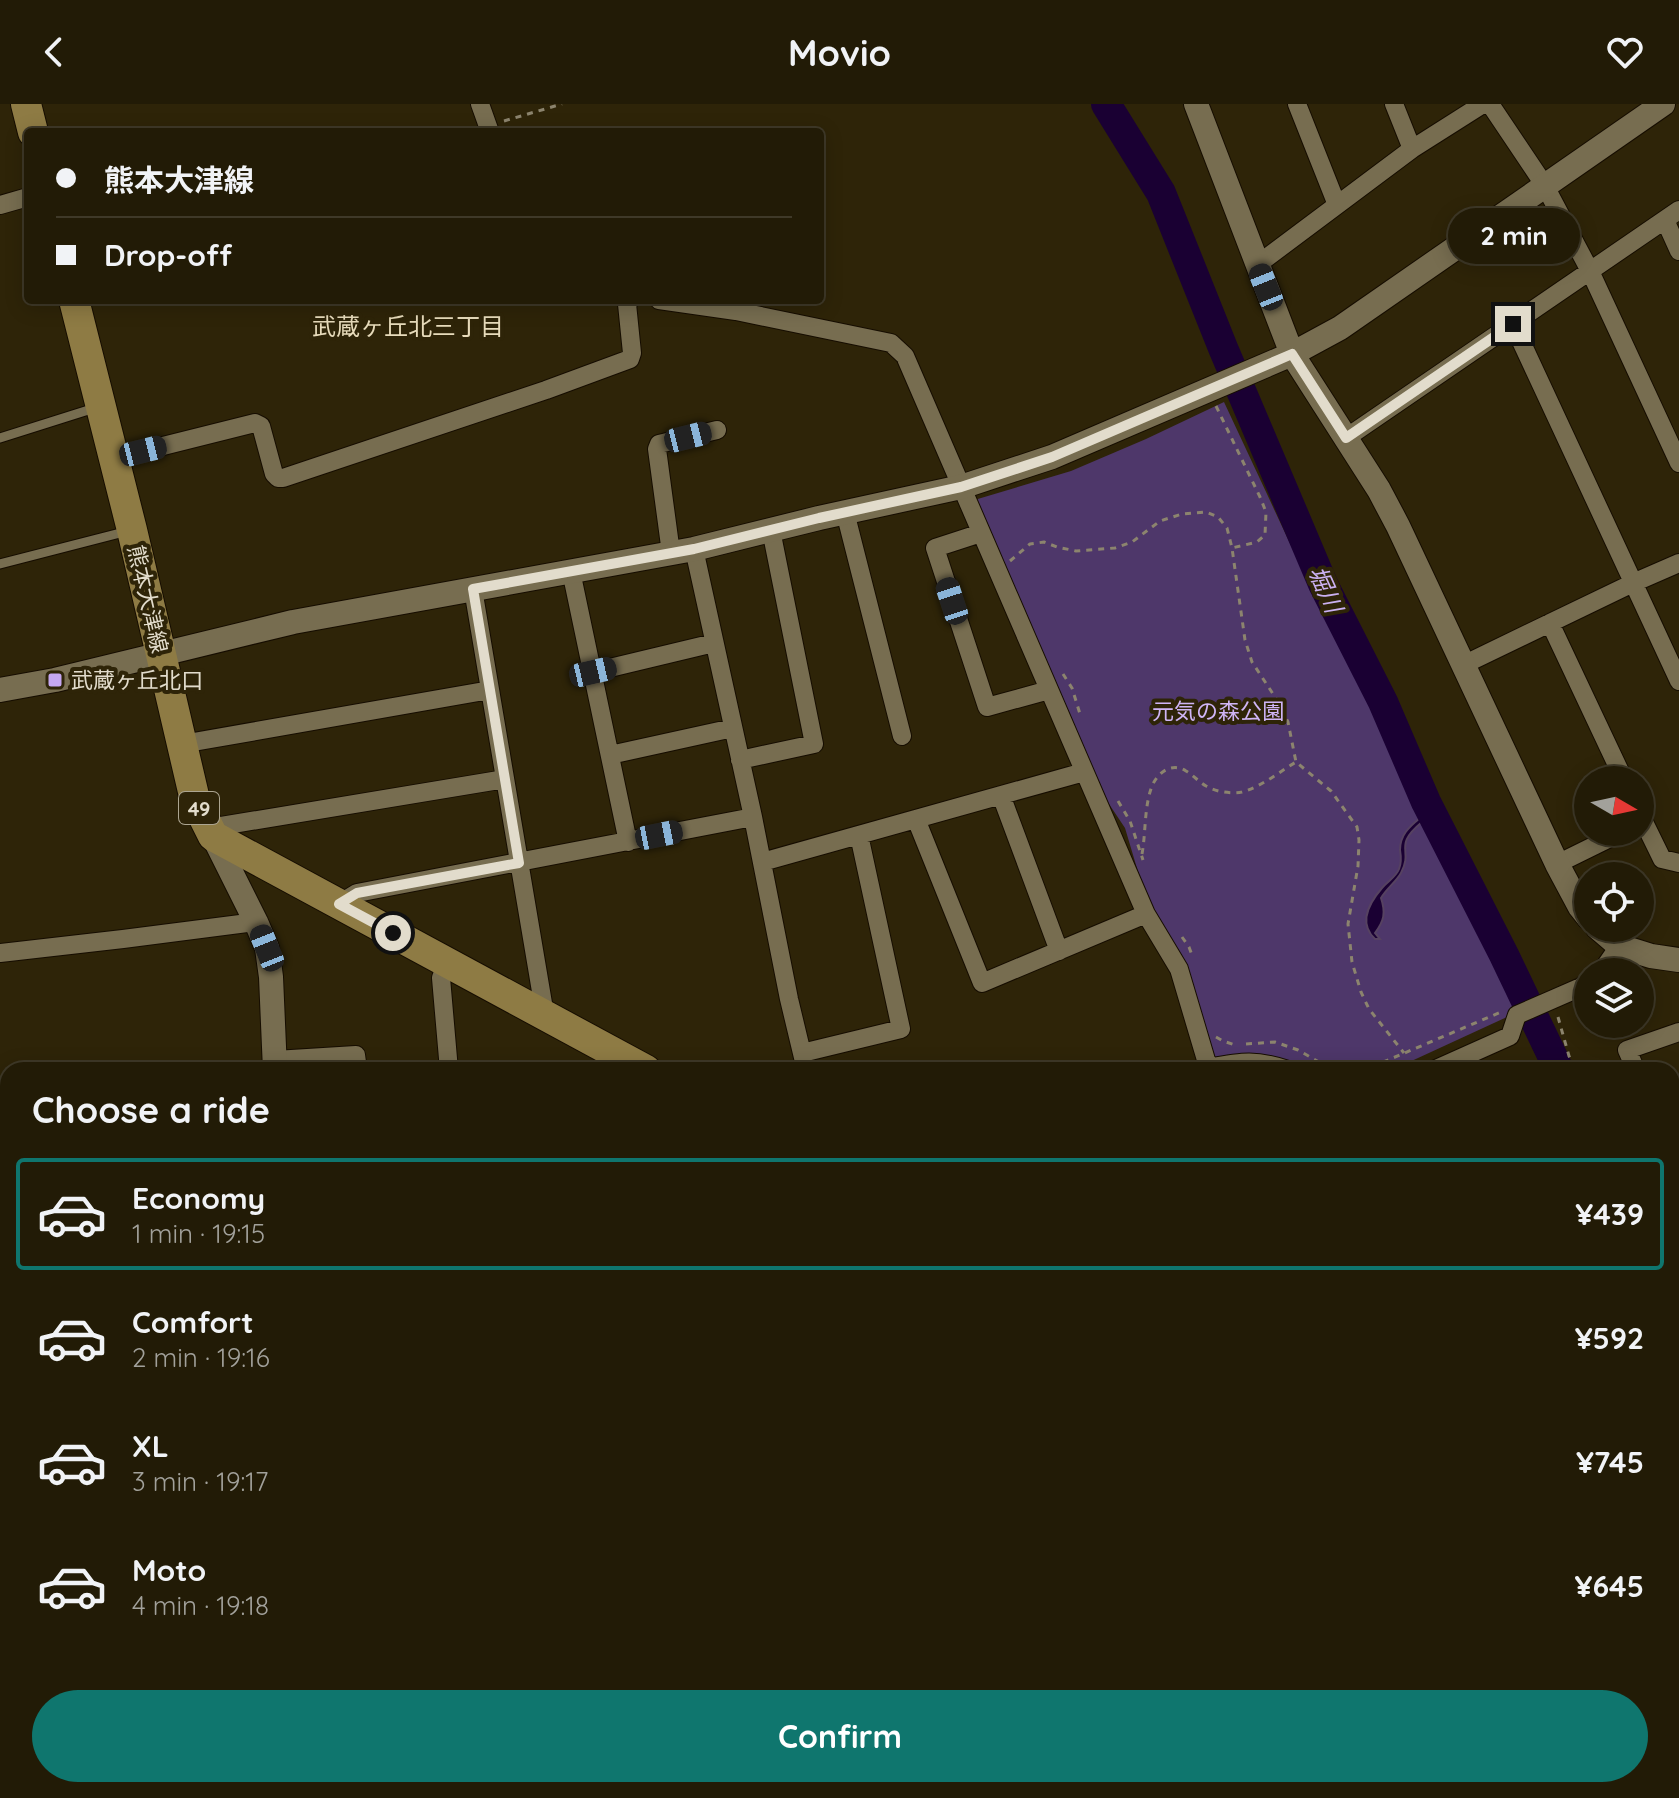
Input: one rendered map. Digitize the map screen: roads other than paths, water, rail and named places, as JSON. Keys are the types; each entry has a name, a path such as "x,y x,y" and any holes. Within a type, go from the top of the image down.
{"main road":[{"path":"26,104 32,128"},
{"name":"熊本大津線","path":"75,304 115,458 195,800 211,832"},
{"name":"49","path":"211,832 631,1062"}],"street":[{"path":"480,104 483,128"},
{"path":"1196,104 1292,354 1398,526 1574,896"},
{"path":"1297,104 1337,205"},
{"path":"1394,104 1412,149"},
{"path":"1257,265 1412,149 1483,104"},
{"path":"1490,104 1545,186 1590,271 1679,463"},
{"path":"0,690 55,680 293,622 682,551 961,487 1052,457 1292,354 1340,328 1663,104"},
{"path":"0,205 24,198"},
{"path":"1346,438 1672,215 1679,251"},
{"path":"115,458 255,423 261,426 274,474 283,478 630,359 627,304"},
{"path":"687,304 891,343 905,356 1146,914 1179,969 1206,1062"},
{"path":"1513,324 1679,681"},
{"path":"717,430 659,444 657,449 682,551 714,643 804,1062 901,1029 859,835"},
{"path":"845,512 902,736"},
{"path":"740,760 814,744 771,530"},
{"path":"981,533 935,548 987,707 1049,690"},
{"path":"1463,665 1679,563"},
{"path":"571,571 628,842"},
{"path":"473,589 545,1015"},
{"path":"1550,623 1617,766"},
{"path":"593,672 714,643"},
{"path":"182,744 490,690"},
{"path":"610,755 733,728"},
{"path":"762,862 1084,772"},
{"path":"275,1062 267,948 211,832 505,779"},
{"path":"1001,795 1059,951"},
{"path":"339,904 357,893 753,817"},
{"path":"916,819 982,983 1146,914"},
{"path":"1654,844 1662,859 1679,863"},
{"path":"1557,864 1594,846"},
{"path":"0,953 256,922"},
{"path":"1614,942 1651,956 1679,960"},
{"path":"1611,958 1619,946"},
{"path":"447,962 441,978 448,1062"},
{"path":"1452,1062 1510,1036 1517,1015 1574,990"},
{"path":"1632,1062 1627,1050 1679,1032"},
{"path":"299,1062 356,1055 357,1062"}],"lane":[{"path":"0,438 101,406"},
{"path":"0,564 132,530"}],"waterway":[{"name":"堀川","path":"1106,104 1161,193 1323,584 1383,702 1426,802 1555,1062"}],"place":[{"name":"武蔵ヶ丘北口","path":"55,680"}],"district":[{"name":"武蔵ヶ丘北三丁目","path":"408,326"}],"park label":[{"name":"元気の森公園","path":"1218,711"}]}
